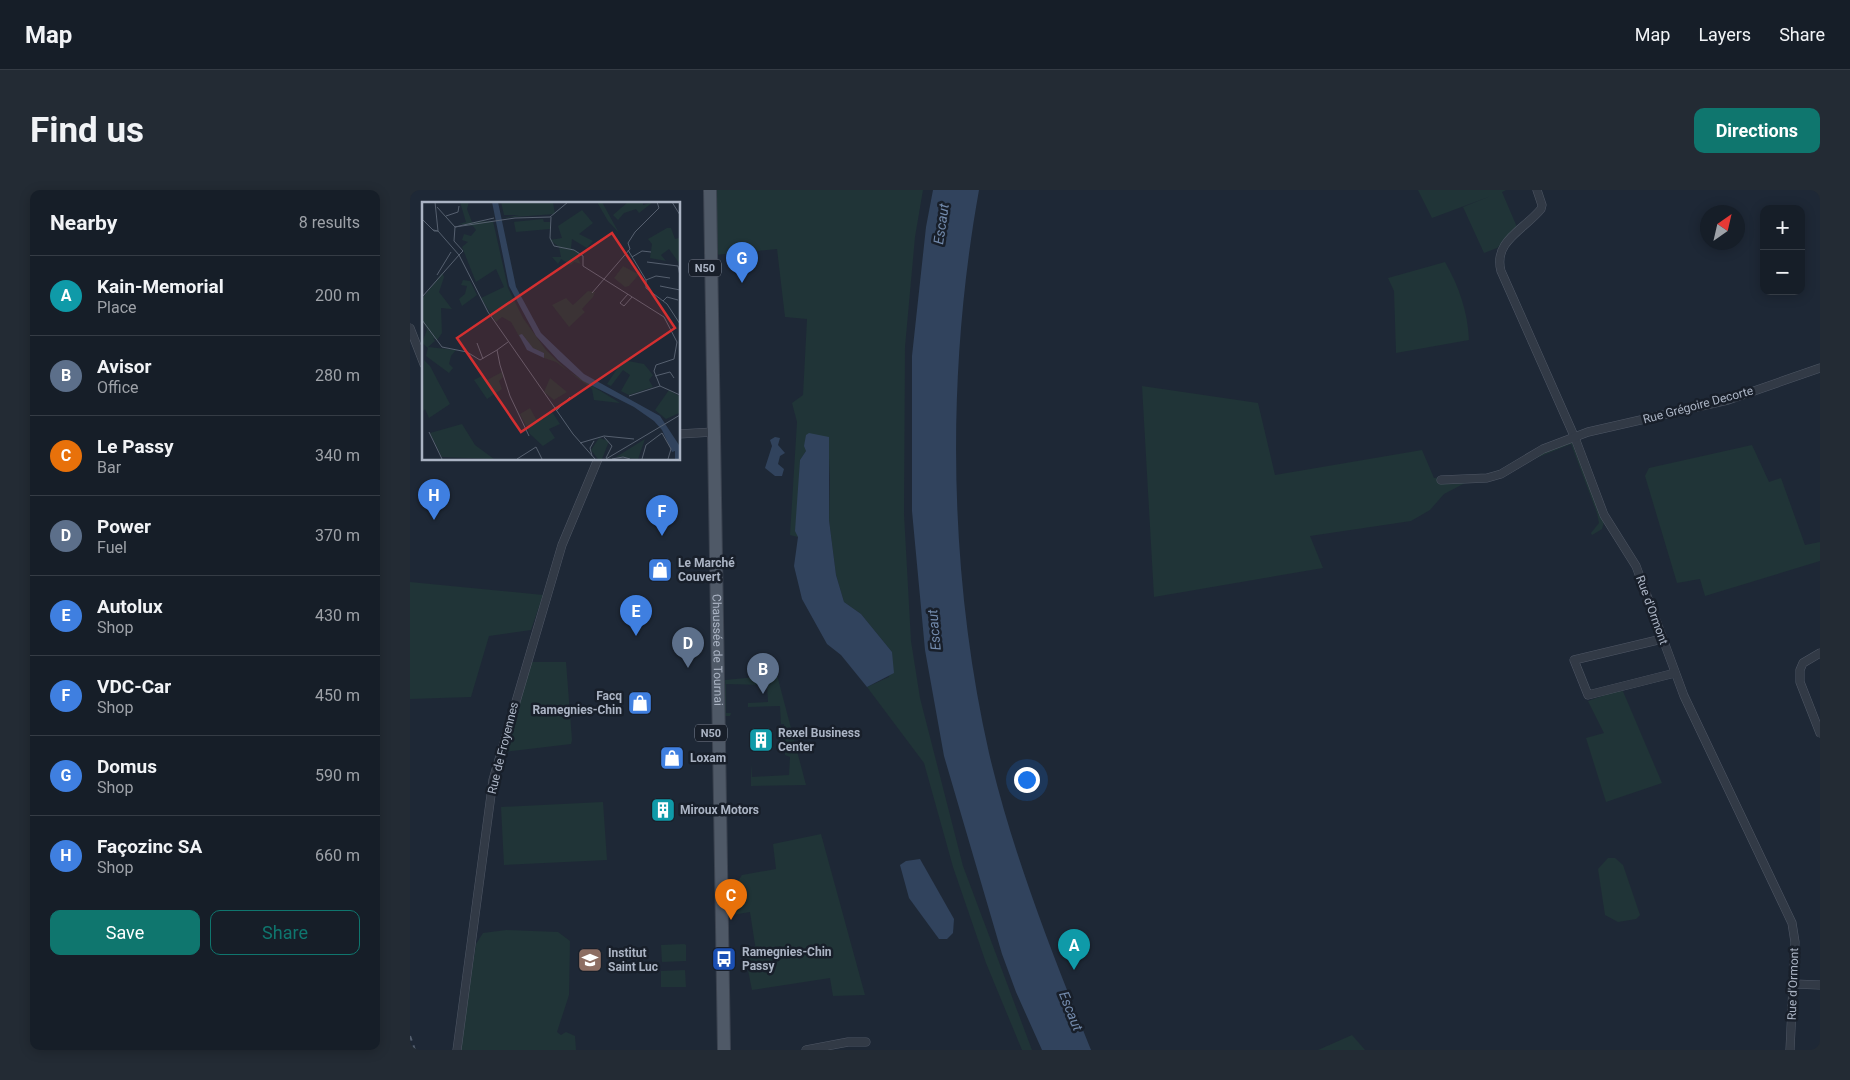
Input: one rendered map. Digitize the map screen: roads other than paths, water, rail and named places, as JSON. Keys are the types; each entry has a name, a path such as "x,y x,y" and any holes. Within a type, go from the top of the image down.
{"main road":[{"name":"Chaussée de Tournai","path":"704,190 724,1050"},
{"name":"Chaussée de Tournai","path":"710,190 709,433 717,1050"}],"street":[{"name":"Rue d'Ormont","path":"1537,190 1542,205 1541,209 1503,246 1500,252 1499,264 1575,438 1604,515 1636,566 1675,673 1722,778 1792,923 1795,937 1790,1050"},
{"path":"410,328 422,359"},
{"name":"Rue Grégoire Decorte","path":"1441,480 1487,478 1501,474 1537,452 1588,432 1728,400 1820,368"},
{"path":"680,434 709,433"},
{"name":"Rue de Froyennes","path":"456,1050 489,803 497,762 562,545 598,460"},
{"path":"1662,639 1574,660 1588,695 1675,673"},
{"path":"1820,653 1803,663 1800,675 1820,733"},
{"path":"1794,984 1820,985"},
{"path":"806,1050 848,1042 866,1042"}],"water":[{"name":"Escaut","path":"933,190 979,190 968,259 961,330 956,472 959,543 975,684 989,753 1010,829 1048,940 1091,1050 1042,1050 1016,992 1002,954 944,756 925,650 912,511 912,356 926,227"},
{"path":"809,433 829,437 829,520 836,575 844,602 861,614 892,652 894,673 867,687 841,655 827,644 802,599 794,566 798,537 795,531 800,460 806,451 804,446 806,435"},
{"path":"775,437 780,438 778,445 785,453 780,456 778,464 784,469 782,476 775,476 765,468 772,446 770,440"},
{"path":"920,859 954,919 953,933 947,939 939,939 909,898 900,865 906,861"}],"railway":[{"path":"410,1036 415,1050"}],"place":[{"name":"Domus","path":"742,283"},
{"name":"Façozinc SA","path":"434,520"},
{"name":"VDC-Car","path":"662,536"},
{"name":"Le Marché Couvert","path":"660,570"},
{"name":"Autolux","path":"636,636"},
{"name":"Power","path":"688,668"},
{"name":"Avisor","path":"763,694"},
{"name":"Facq Ramegnies-Chin","path":"640,703"},
{"name":"Rexel Business Center","path":"761,740"},
{"name":"Loxam","path":"672,758"},
{"name":"Miroux Motors","path":"663,810"},
{"name":"Le Passy","path":"731,920"},
{"name":"Ramegnies-Chin Passy","path":"724,959"},
{"name":"Institut Saint Luc","path":"590,960"},
{"name":"Kain-Memorial","path":"1074,970"}]}
